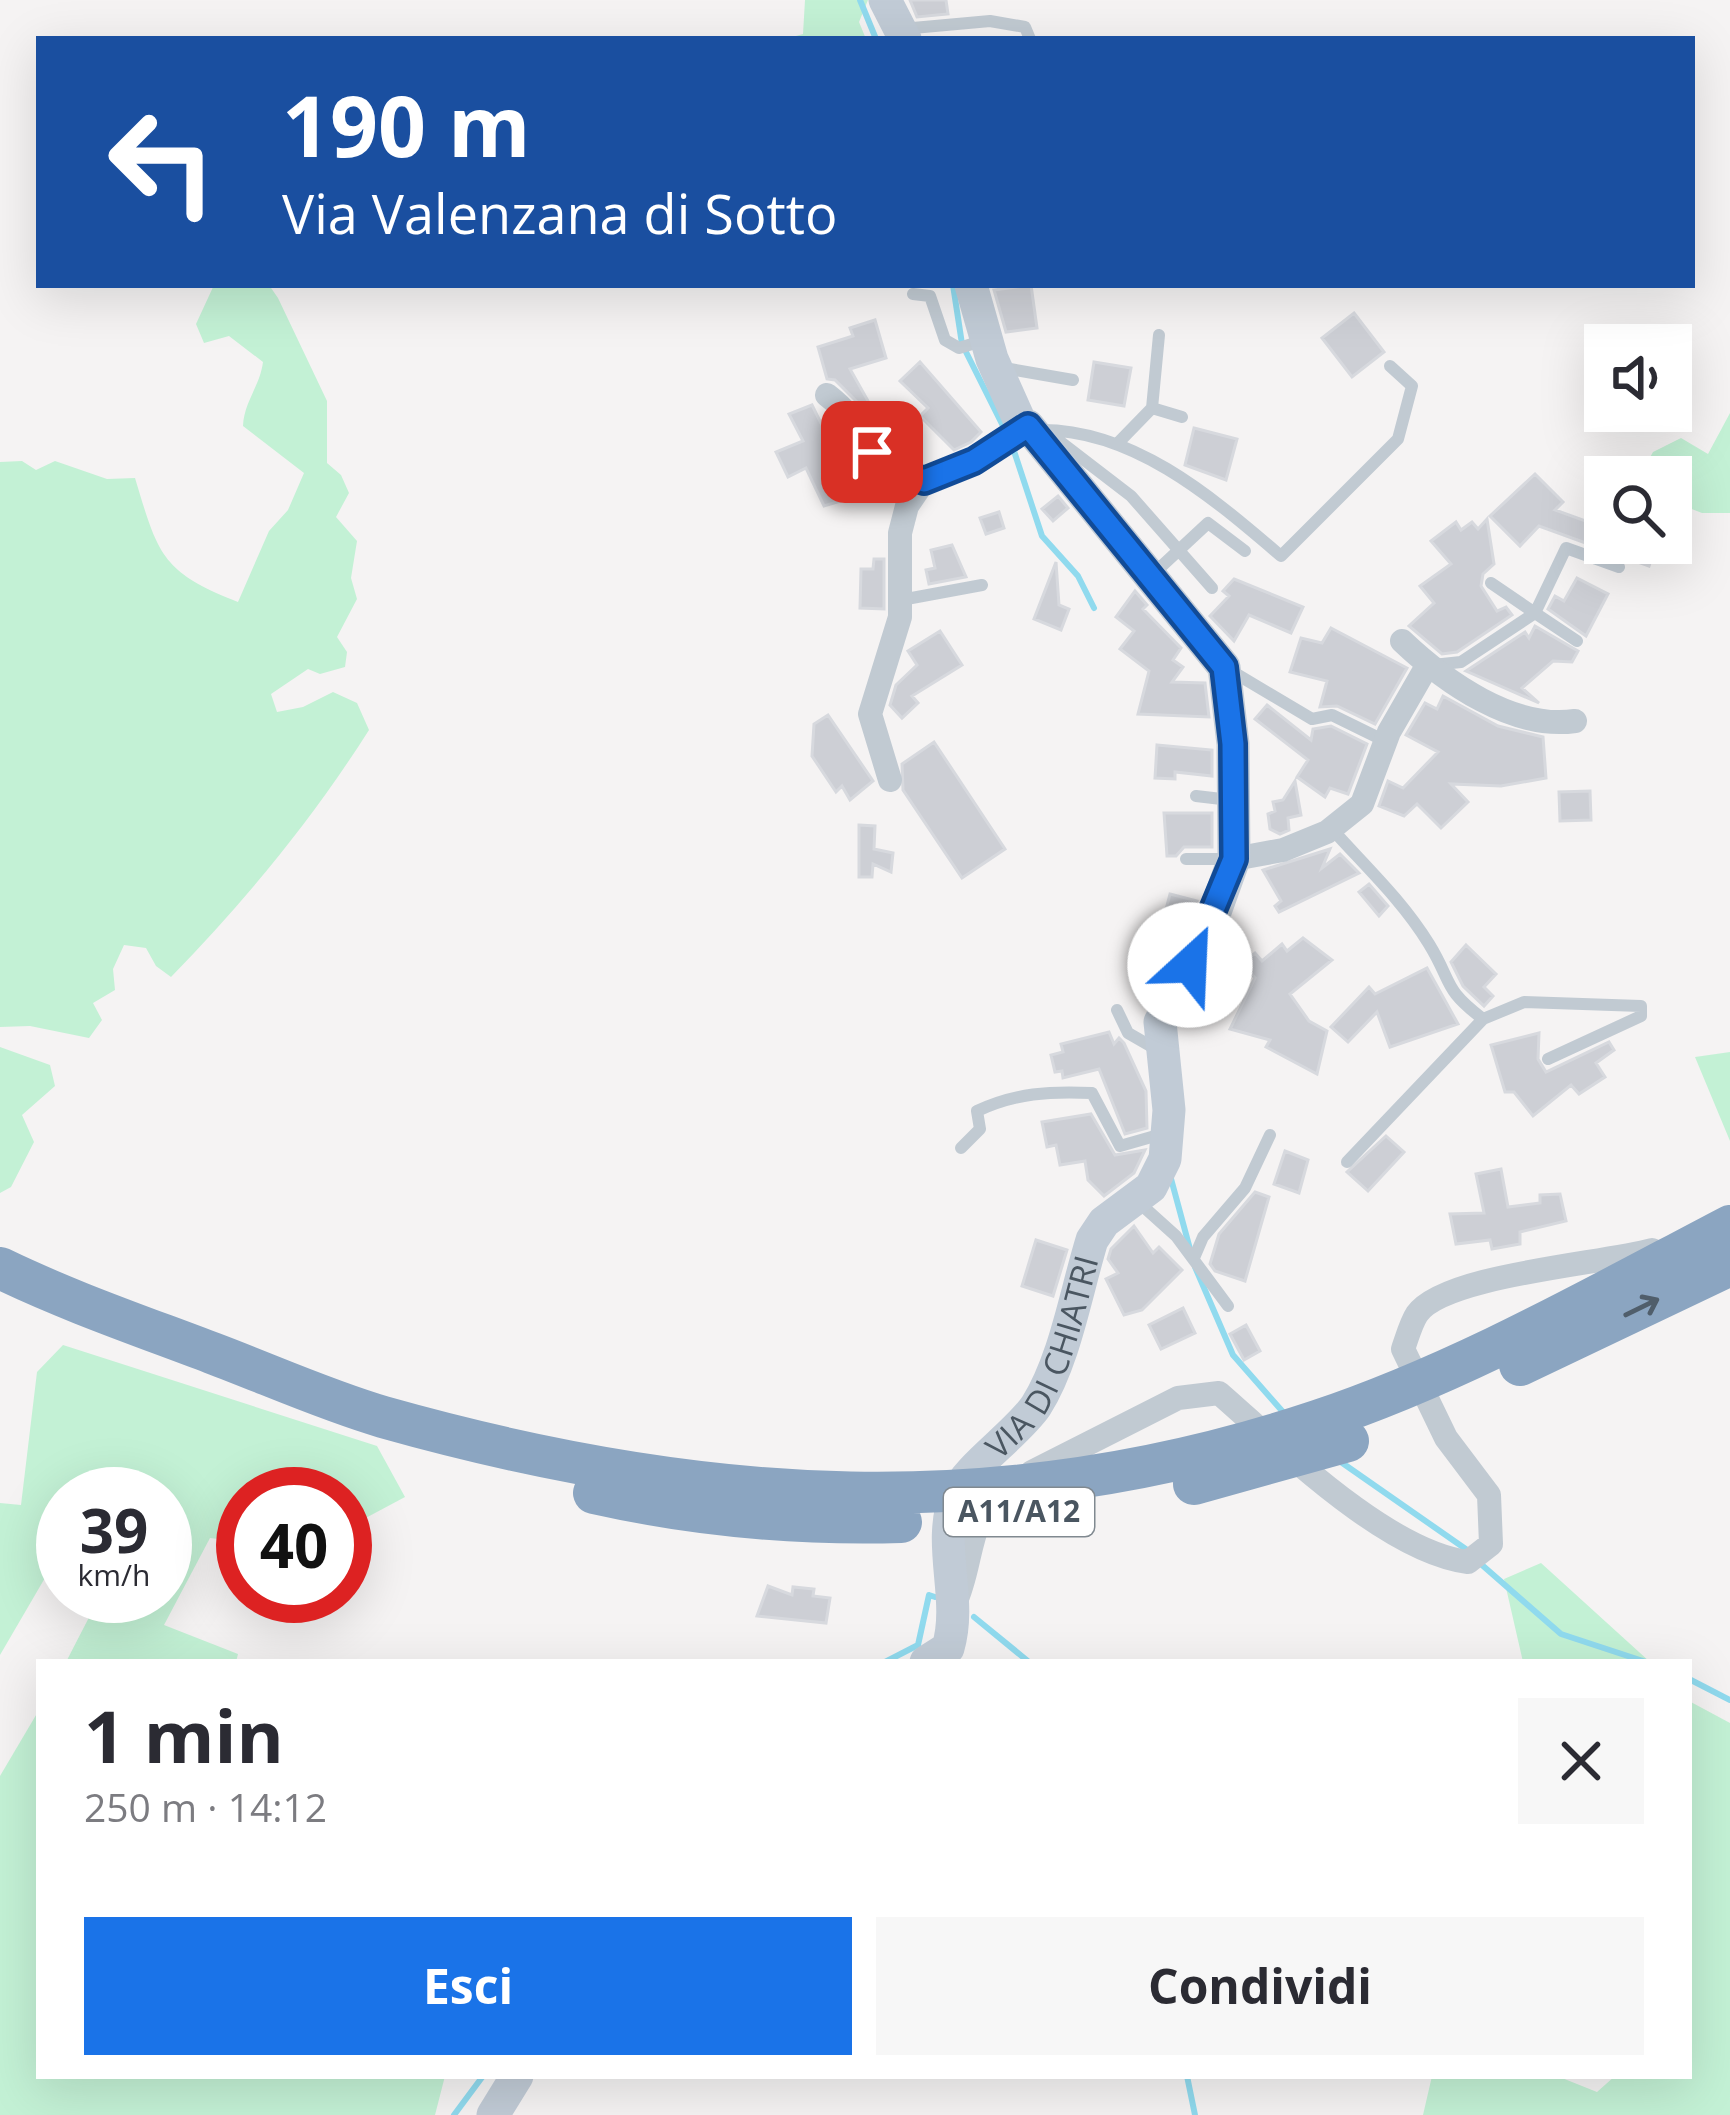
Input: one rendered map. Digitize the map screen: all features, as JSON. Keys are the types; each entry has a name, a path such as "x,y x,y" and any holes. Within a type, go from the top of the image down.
{"highway":[{"name":"A11/A12","path":"282,1393 695,1484 835,1494 977,1490 1147,1467 1316,1422 1448,1369 1730,1228"},
{"name":"A11/A12","path":"0,1268 26,1297 282,1393 426,1456 657,1507 817,1525 1012,1513 1172,1489 1265,1468 1450,1399 1730,1264"}],"street":[{"path":"971,288 979,349 1026,428 1224,667 1234,859 1206,937 1160,1022 1168,1132 1165,1159 1143,1193"},
{"path":"827,394 848,411 882,465 924,481"},
{"path":"890,780 870,714 901,600 900,532 907,506 924,481 992,451 1026,428"},
{"path":"1402,641 1427,666 1507,712 1550,724 1575,722"},
{"path":"1234,859 1282,850 1332,829 1362,804 1386,741 1427,666"},
{"name":"VIA DI CHIATRI","path":"931,1659 948,1648 954,1605 946,1544 957,1490 1013,1437 1039,1402 1092,1240 1104,1222 1143,1193"},
{"path":"954,1605 968,1576 973,1538 986,1502 1020,1478 1178,1399 1220,1393 1328,1488 1440,1559 1468,1562 1491,1544 1490,1495 1446,1438 1403,1349 1418,1311 1461,1284 1600,1264 1730,1228"},
{"path":"493,2115 515,2079"}],"lane":[{"path":"896,23 990,21 1025,27 1029,36"},
{"path":"913,294 930,296 945,340 1073,380"},
{"path":"1117,444 1152,408 1159,334"},
{"path":"1026,428 1071,429 1117,444 1174,473 1281,556 1398,439 1412,386 1390,365"},
{"path":"1152,408 1182,417"},
{"path":"1026,428 1059,437 1131,496 1212,588"},
{"path":"1150,577 1208,523 1245,551"},
{"path":"1427,666 1461,662 1535,614 1566,548 1619,567"},
{"path":"1491,583 1577,641"},
{"path":"901,600 982,584"},
{"path":"1224,667 1312,719 1332,715 1386,741"},
{"path":"1196,796 1233,800"},
{"path":"1332,829 1361,854 1431,946 1453,996 1483,1019"},
{"path":"1186,859 1234,859"},
{"path":"1347,1162 1483,1019 1524,1002 1641,1006 1641,1016 1548,1059"},
{"path":"1117,1010 1128,1033 1150,1051 1163,1052"},
{"path":"961,1148 980,1129 977,1111 1010,1095 1057,1091 1092,1093 1120,1145 1168,1132"},
{"path":"1193,1257 1203,1237 1245,1188 1270,1135"},
{"path":"1143,1193 1228,1306"}],"green space":[{"path":"805,0 868,0 859,22 865,36 796,36 803,34"},
{"path":"213,288 271,288 327,401 327,463 341,475 349,493 336,517 357,541 351,578 357,599 337,637 347,652 345,667 320,674 308,669 271,694 277,712 303,707 333,692 357,703 369,730 276,859 171,977 156,966 146,948 124,945 113,969 115,990 93,1003 102,1020 89,1038 30,1026 0,1027 0,462 22,461 36,470 55,461 107,479 135,478 166,557 193,581 238,602 269,531 288,510 304,473 243,426 263,362 229,336 204,343 196,324"},
{"path":"1730,413 1730,513 1692,509 1692,456 1651,456 1681,438 1708,454"},
{"path":"0,1047 50,1065 55,1086 22,1115 34,1142 11,1187 0,1193"},
{"path":"1730,1052 1730,1141 1695,1057"},
{"path":"63,1345 377,1446 405,1497 372,1515 372,1467 216,1467 216,1539 210,1538 192,1572 192,1467 36,1467 36,1593 0,1655 0,1503 21,1505 37,1372"},
{"path":"1541,1563 1647,1659 1522,1659 1504,1579"},
{"path":"86,1623 165,1623 238,1654 237,1659 68,1659"},
{"path":"1692,1703 1730,1723 1730,2115 1423,2115 1431,2079 1564,2079 1597,2092 1612,2079 1692,2079"},
{"path":"36,1715 36,2079 444,2079 435,2115 0,2115 0,1776"}],"building":[{"path":"910,0 946,0 948,14 917,17"},
{"path":"1031,288 1037,328 1006,332 994,290"},
{"path":"1354,313 1384,352 1352,377 1322,338"},
{"path":"875,320 886,358 850,369 872,408 866,411 835,380 827,379 818,347 853,336 850,328"},
{"path":"920,362 981,432 971,442 954,450 920,416 928,408 900,381"},
{"path":"1094,362 1131,368 1124,406 1088,400"},
{"path":"812,405 853,488 841,493 844,500 824,506 806,468 788,477 776,452 803,441 789,414"},
{"path":"1194,428 1237,439 1226,480 1185,465"},
{"path":"1535,474 1563,502 1555,510 1584,520 1584,542 1539,526 1520,546 1490,516"},
{"path":"1058,496 1068,508 1053,521 1042,509"},
{"path":"999,512 1004,528 986,534 980,518"},
{"path":"1487,519 1494,564 1483,574 1481,586 1497,611 1506,607 1512,615 1457,652 1442,654 1409,626 1434,603 1420,586 1451,564 1431,541 1456,522 1461,530 1472,522 1478,529"},
{"path":"952,545 966,577 929,584 926,570 935,568 931,550"},
{"path":"874,559 884,559 884,609 860,608 861,569 873,569"},
{"path":"1056,562 1059,605 1069,609 1061,630 1034,619"},
{"path":"1577,578 1608,594 1586,636 1548,609 1555,596 1564,601"},
{"path":"1234,579 1303,607 1291,633 1249,615 1234,641 1210,616 1229,596 1223,591"},
{"path":"1135,591 1147,605 1143,609 1181,648 1173,660 1183,667 1172,682 1205,683 1209,717 1138,714 1149,671 1120,649 1134,631 1116,617"},
{"path":"1535,626 1578,651 1572,662 1553,661 1522,688 1539,703 1466,671 1525,632 1529,638"},
{"path":"1331,628 1407,668 1375,724 1337,706 1320,707 1327,681 1290,672 1301,638 1322,643"},
{"path":"940,631 962,665 912,696 918,703 902,718 890,705 896,685 917,665 908,651"},
{"path":"1443,696 1498,726 1543,737 1546,778 1501,786 1451,784 1468,802 1441,828 1417,804 1404,816 1379,806 1388,781 1403,788 1438,752 1406,735 1425,703 1437,709"},
{"path":"1267,705 1311,740 1313,729 1331,726 1367,744 1348,794 1330,788 1325,797 1297,777 1308,760 1255,719"},
{"path":"828,715 873,781 850,800 842,786 836,792 812,756 814,724"},
{"path":"934,742 1005,849 962,878 903,790 902,764"},
{"path":"1157,745 1212,750 1212,776 1175,772 1175,779 1155,778"},
{"path":"1295,781 1301,815 1288,818 1289,830 1280,834 1270,829 1268,814 1275,811 1273,802 1283,800"},
{"path":"1590,791 1591,820 1560,821 1559,792"},
{"path":"1164,813 1212,813 1212,847 1184,847 1176,856 1167,856"},
{"path":"859,825 875,826 874,849 893,853 891,872 873,864 872,877 859,877"},
{"path":"1330,849 1322,868 1340,854 1359,873 1279,912 1275,906 1281,901 1263,870"},
{"path":"1369,884 1388,906 1379,916 1359,892"},
{"path":"1170,894 1197,901 1188,924 1164,917"},
{"path":"1303,938 1332,960 1290,994 1309,1021 1327,1031 1317,1074 1266,1047 1270,1040 1230,1029 1255,978 1243,963 1255,953 1262,961 1282,944 1287,951"},
{"path":"1158,943 1174,952 1154,989 1138,980"},
{"path":"1466,945 1496,974 1484,987 1493,996 1484,1006 1463,986 1451,962"},
{"path":"1427,968 1458,1024 1390,1047 1377,1012 1348,1042 1331,1027 1369,987 1375,994"},
{"path":"1109,1032 1114,1044 1119,1038 1124,1043 1146,1091 1147,1128 1125,1134 1099,1069 1063,1078 1062,1071 1055,1072 1051,1055 1063,1052 1061,1044"},
{"path":"1539,1033 1538,1059 1546,1072 1609,1042 1614,1050 1596,1063 1605,1077 1579,1094 1571,1085 1533,1116 1514,1092 1505,1092 1491,1045"},
{"path":"1091,1114 1115,1155 1145,1150 1134,1173 1104,1196 1088,1180 1085,1161 1060,1165 1056,1145 1047,1147 1042,1122"},
{"path":"1386,1136 1404,1152 1368,1191 1347,1172"},
{"path":"1285,1151 1308,1160 1299,1193 1274,1184"},
{"path":"1501,1169 1508,1207 1540,1203 1540,1195 1560,1194 1566,1221 1520,1232 1520,1244 1492,1249 1490,1240 1456,1244 1450,1214 1484,1213 1476,1174"},
{"path":"1255,1192 1269,1197 1245,1281 1215,1271 1210,1264 1219,1234"},
{"path":"1134,1226 1153,1253 1159,1247 1182,1270 1142,1310 1124,1315 1106,1279 1118,1273 1108,1259 1111,1249"},
{"path":"1036,1240 1067,1250 1053,1296 1022,1286"},
{"path":"1183,1308 1195,1333 1161,1349 1149,1325"},
{"path":"1246,1325 1260,1351 1244,1360 1230,1334"},
{"path":"768,1586 792,1595 793,1587 814,1589 813,1596 830,1598 826,1623 757,1616"}],"waterway":[{"path":"860,0 875,36"},
{"path":"953,288 962,344 1005,430"},
{"path":"1011,442 1042,536 1078,576 1094,608"},
{"path":"1170,1175 1190,1249"},
{"path":"1195,1267 1233,1355 1283,1412"},
{"path":"1338,1460 1470,1552"},
{"path":"1482,1565 1561,1634 1637,1659"},
{"path":"891,1659 918,1645 929,1595 935,1597"},
{"path":"974,1617 1025,1659"},
{"path":"1692,1681 1730,1700"},
{"path":"454,2115 481,2079"},
{"path":"1188,2079 1195,2115"}],"route":[{"path":"872,452 882,465 924,481 974,461 1028,426 1224,667 1233,744 1234,859 1206,937 1190,965"}]}
